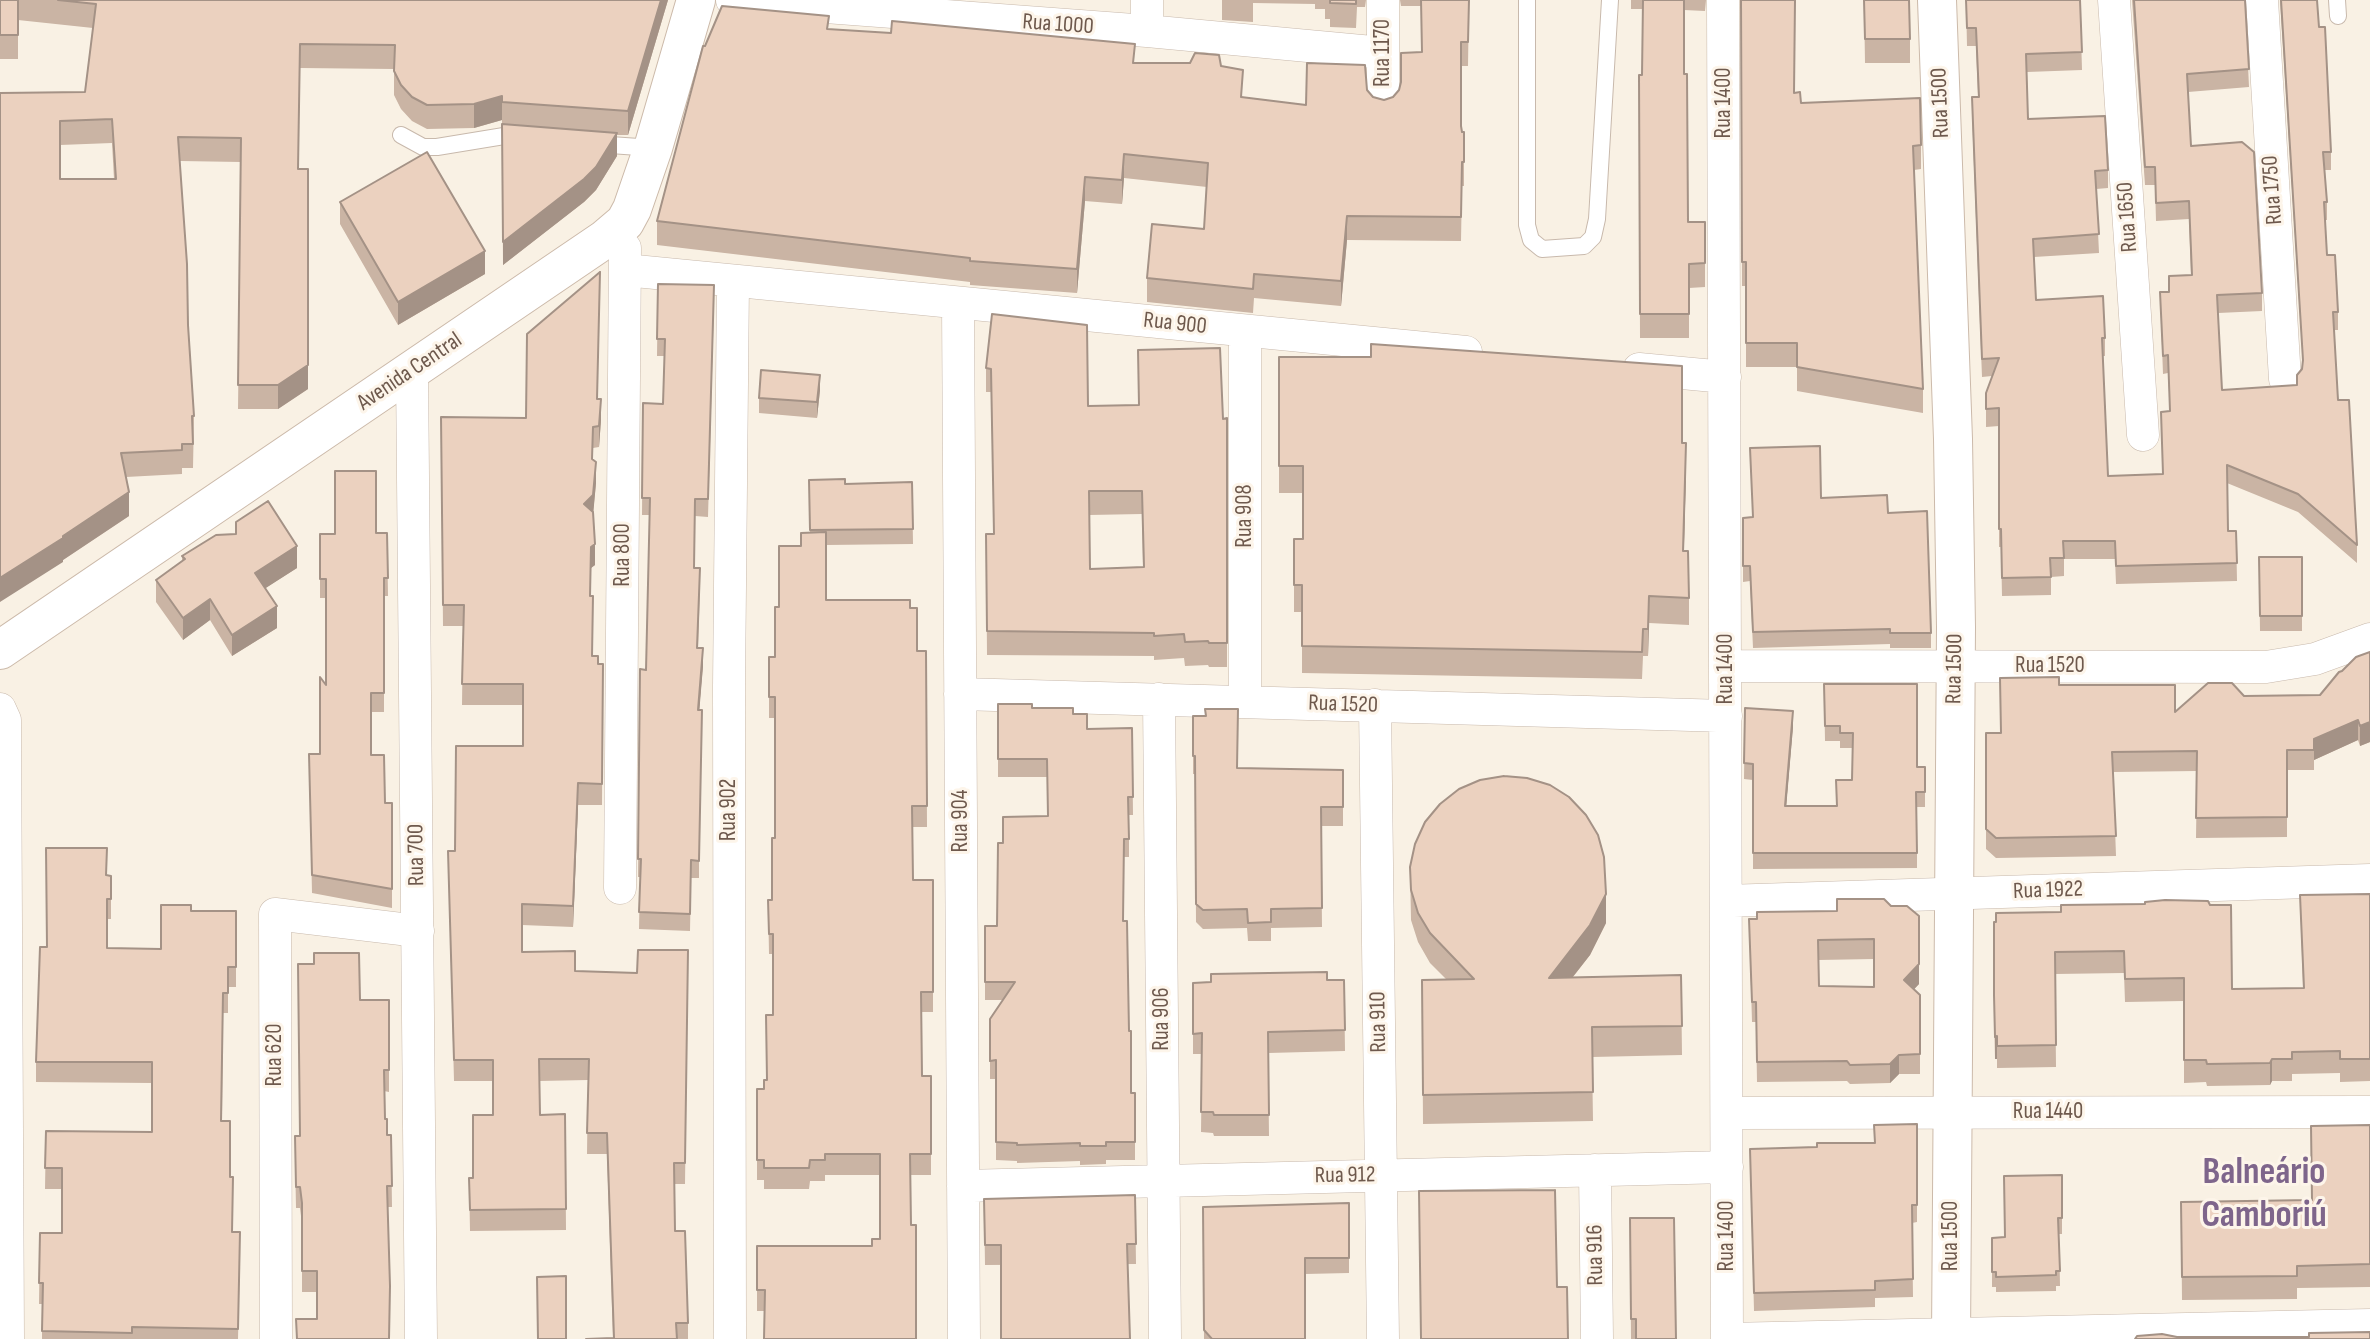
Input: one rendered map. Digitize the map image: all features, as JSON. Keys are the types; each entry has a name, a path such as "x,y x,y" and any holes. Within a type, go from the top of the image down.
{"street":[{"name":"Avenida Central","path":"0,650 606,239 625,222 653,148 696,0"},
{"name":"Rua 1000","path":"732,0 1147,31 1383,53"},
{"path":"1147,0 1147,31"},
{"name":"Rua 1170","path":"1382,0 1383,106"},
{"name":"Rua 1400","path":"1723,0 1727,1339"},
{"name":"Rua 1500","path":"1937,0 1953,439 1955,666 1951,1336"},
{"name":"Rua 1650","path":"2114,0 2143,435"},
{"name":"Rua 1750","path":"2262,0 2285,379"},
{"name":"Rua 800","path":"620,888 625,222"},
{"name":"Rua 900","path":"625,270 1490,354"},
{"name":"Rua 902","path":"730,1339 729,687 733,281"},
{"name":"Rua 904","path":"958,303 964,1339"},
{"name":"Rua 908","path":"1245,331 1245,702"},
{"path":"1614,366 1725,377"},
{"name":"Rua 700","path":"412,370 421,1339"},
{"name":"Rua 1520","path":"1726,666 2266,667 2315,659 2370,639"},
{"name":"Rua 1520","path":"960,694 1726,716"},
{"name":"Rua 906","path":"1159,699 1165,1339"},
{"name":"Rua 910","path":"1375,705 1383,1339"},
{"path":"0,709 5,720 8,1339"},
{"name":"Rua 1922","path":"1726,901 2370,880"},
{"name":"Rua 620","path":"276,1339 275,914 418,931"},
{"name":"Rua 1440","path":"1727,1113 2370,1112"},
{"name":"Rua 912","path":"963,1186 1727,1167"},
{"name":"Rua 916","path":"1595,1170 1597,1339"},
{"path":"1727,1339 2370,1325"}],"lane":[{"path":"1527,0 1527,225 1531,240 1542,249 1584,246 1593,237 1597,219 1610,0"},
{"path":"401,135 423,146 437,147 504,136 531,138"},
{"path":"585,143 653,148"}],"building":[{"path":"0,0 18,0 18,35 0,35"},
{"path":"58,0 661,0 628,111 502,102 502,96 474,104 427,105 412,97 401,85 394,71 395,45 300,44 298,169 308,169 308,365 278,385 238,385 241,138 178,137 187,264 193,444 182,444 182,450 121,453 129,492 0,578 0,93 85,92 96,4","holes":["112,119 116,179 60,179 60,121"]},
{"path":"1330,0 1356,0 1356,4 1330,3"},
{"path":"1421,0 1469,0 1468,42 1461,42 1464,162 1461,217 1347,216 1341,281 1254,274 1253,289 1147,278 1152,224 1204,229 1208,163 1124,154 1122,180 1085,177 1077,269 970,261 970,258 657,221 703,46 722,6 829,16 827,29 891,33 892,21 1135,44 1133,63 1190,63 1195,53 1219,55 1221,66 1243,70 1241,97 1306,105 1307,63 1365,65 1367,90 1373,97 1384,100 1393,97 1401,82 1401,53 1422,52"},
{"path":"1643,0 1684,0 1688,222 1705,222 1705,263 1689,264 1689,314 1640,314 1639,75 1642,75"},
{"path":"1741,0 1795,0 1794,93 1800,92 1801,103 1920,98 1921,145 1913,146 1923,389 1797,367 1797,343 1746,343 1746,262 1742,262"},
{"path":"1864,0 1909,0 1910,39 1865,39"},
{"path":"1966,0 2080,0 2082,52 2026,54 2028,119 2105,116 2108,170 2095,171 2099,234 2033,239 2036,300 2103,296 2105,338 2102,338 2108,476 2163,474 2161,412 2170,411 2168,355 2163,356 2160,292 2169,292 2169,276 2192,275 2189,201 2156,203 2155,167 2145,167 2134,0 2245,0 2249,69 2187,74 2191,146 2242,142 2254,152 2262,293 2217,295 2222,390 2297,385 2297,375 2302,369 2281,0 2317,0 2319,27 2325,27 2331,152 2323,152 2327,255 2335,255 2338,312 2333,312 2338,400 2349,400 2357,545 2298,494 2227,465 2228,531 2236,531 2237,563 2116,566 2115,541 2063,541 2064,558 2050,558 2051,577 2002,578 1999,529 1999,408 1986,409 1986,393 1999,358 1982,359 1972,97 1979,97 1976,28 1967,28"},
{"path":"502,124 617,133 596,167 584,179 503,242"},
{"path":"427,152 485,251 398,302 340,202"},
{"path":"600,272 597,399 601,399 599,426 593,427 592,459 596,462 593,495 584,504 593,512 595,544 591,547 592,656 598,656 598,664 603,664 602,784 578,783 573,906 522,904 522,952 575,951 575,971 637,973 638,950 688,950 685,1163 674,1163 675,1231 685,1231 688,1323 676,1323 677,1339 586,1339 614,1338 607,1133 587,1133 589,1059 539,1059 540,1115 565,1114 566,1209 470,1210 473,1115 493,1115 493,1060 454,1060 448,851 455,851 456,746 523,746 523,684 462,684 464,605 443,605 441,417 526,418 527,334"},
{"path":"658,284 714,285 708,499 695,499 694,568 700,568 697,648 703,648 698,710 702,710 699,861 691,860 690,914 639,912 640,669 646,670 650,498 642,498 643,403 663,404 665,339 657,339"},
{"path":"992,314 1087,325 1088,406 1139,405 1138,350 1220,348 1223,419 1227,418 1227,643 1185,642 1184,634 1154,636 1154,633 987,631 986,534 994,534 991,369 986,368","holes":["1089,491 1142,491 1144,567 1090,569"]},
{"path":"1371,344 1682,366 1682,443 1686,443 1683,551 1688,551 1689,598 1649,596 1648,629 1643,629 1642,652 1302,646 1302,585 1294,585 1294,539 1303,539 1303,466 1279,466 1279,357 1371,357"},
{"path":"761,370 820,375 817,402 759,398"},
{"path":"1820,446 1821,498 1887,495 1888,513 1927,511 1931,633 1890,633 1890,629 1753,632 1750,566 1743,566 1743,518 1753,517 1750,448"},
{"path":"335,471 376,471 376,533 387,533 388,578 384,578 384,693 371,693 371,755 384,755 385,803 392,803 392,889 312,875 309,754 320,754 320,677 326,685 326,579 320,579 320,534 335,534"},
{"path":"845,479 845,484 912,482 913,529 810,530 809,480"},
{"path":"268,501 297,546 255,573 277,606 232,635 210,599 183,618 156,580 185,559 182,556 216,535 236,534 236,522"},
{"path":"826,532 826,600 910,600 910,608 917,608 917,651 926,651 927,806 912,806 913,880 933,880 933,992 921,992 922,1076 931,1076 931,1154 910,1154 911,1225 916,1225 916,1339 764,1339 765,1290 757,1290 757,1246 872,1246 872,1239 880,1239 880,1154 825,1154 825,1160 810,1160 809,1168 764,1168 764,1160 757,1160 757,1089 764,1089 764,1080 767,1080 766,1015 773,1015 773,934 769,934 768,900 772,900 772,838 775,838 775,697 769,697 769,657 775,657 775,607 779,607 779,546 801,546 801,533"},
{"path":"2259,557 2302,557 2302,616 2260,616"},
{"path":"2370,652 2370,722 2360,726 2358,720 2314,739 2314,750 2287,750 2287,817 2196,818 2197,751 2112,752 2116,836 1996,838 1986,829 1986,733 2001,733 2000,678 2059,677 2059,685 2175,685 2175,712 2208,683 2232,683 2244,696 2320,695 2356,657"},
{"path":"1824,684 1917,684 1917,767 1925,767 1925,792 1916,792 1917,853 1753,853 1753,764 1744,763 1745,708 1793,711 1785,806 1837,806 1836,780 1852,780 1853,733 1840,733 1840,726 1825,726"},
{"path":"998,704 1032,704 1032,708 1073,708 1073,714 1087,714 1087,729 1132,728 1133,797 1128,797 1129,839 1124,839 1123,921 1127,921 1131,1093 1135,1093 1135,1142 1106,1142 1106,1146 1080,1146 1080,1143 1017,1145 996,1142 996,1060 990,1061 990,1019 1015,982 985,982 985,926 997,926 998,843 1003,843 1003,817 1048,816 1047,759 998,759"},
{"path":"1205,709 1238,709 1237,768 1343,770 1343,807 1321,807 1322,908 1271,909 1271,922 1248,923 1247,909 1203,910 1196,904 1193,716 1206,716"},
{"path":"1504,776 1527,778 1550,785 1569,797 1586,815 1598,835 1604,857 1606,894 1590,925 1549,978 1681,975 1682,1026 1592,1027 1593,1092 1423,1095 1422,980 1474,979 1430,933 1418,913 1411,890 1410,867 1415,844 1425,822 1440,804 1459,789 1480,780"},
{"path":"46,848 107,848 106,875 111,876 111,899 107,899 107,948 161,949 161,905 191,905 191,911 236,911 236,967 228,967 228,993 223,993 221,1121 230,1121 232,1232 240,1232 238,1329 132,1327 132,1333 42,1331 40,1233 62,1233 62,1168 45,1168 46,1131 152,1132 152,1062 36,1062 40,947 47,947"},
{"path":"2370,894 2370,1059 2340,1059 2340,1051 2292,1052 2292,1059 2272,1059 2270,1063 2207,1064 2206,1060 2184,1060 2184,978 2125,979 2124,951 2055,952 2056,1045 1997,1046 1994,995 1996,913 2061,912 2061,905 2145,904 2165,900 2208,901 2210,905 2231,905 2232,989 2304,988 2300,895"},
{"path":"1837,899 1884,899 1891,906 1907,906 1919,916 1919,964 1904,980 1920,995 1920,1054 1899,1055 1890,1064 1850,1065 1847,1061 1757,1062 1756,1002 1752,1002 1749,919 1757,919 1757,912 1837,911","holes":["1874,939 1874,987 1819,986 1818,940"]},
{"path":"314,953 359,953 360,1000 389,1000 389,1070 384,1070 385,1119 387,1135 391,1135 392,1186 387,1186 389,1339 297,1339 296,1319 317,1319 317,1271 302,1271 302,1203 300,1187 296,1187 295,1136 300,1136 298,964 314,964"},
{"path":"1327,972 1327,980 1344,980 1345,1030 1268,1032 1269,1115 1214,1115 1213,1112 1201,1112 1202,1033 1193,1034 1193,983 1211,982 1211,974"},
{"path":"1917,1124 1917,1205 1912,1205 1913,1279 1875,1281 1875,1290 1754,1293 1750,1149 1817,1147 1817,1143 1875,1143 1874,1125"},
{"path":"2370,1125 2370,1264 2297,1266 2297,1276 2182,1277 2181,1202 2312,1200 2311,1126"},
{"path":"2062,1175 2062,1218 2058,1218 2060,1271 2056,1271 2056,1275 1996,1277 1996,1272 1992,1272 1992,1238 2005,1237 2004,1176"},
{"path":"1555,1190 1557,1287 1567,1287 1568,1339 1421,1339 1419,1191"},
{"path":"1135,1195 1136,1244 1127,1244 1130,1339 1001,1339 1001,1245 985,1245 984,1199"},
{"path":"1349,1203 1349,1258 1305,1258 1305,1339 1212,1339 1204,1330 1203,1207"},
{"path":"1630,1218 1674,1218 1676,1339 1636,1339 1636,1319 1631,1319"},
{"path":"566,1276 566,1339 538,1339 537,1277"},
{"path":"2370,1332 2370,1339 2135,1339 2137,1336 2162,1334 2177,1337 2309,1337 2309,1333"}],"district":[{"name":"Balneário Camboriú","path":"2264,1196"}]}
